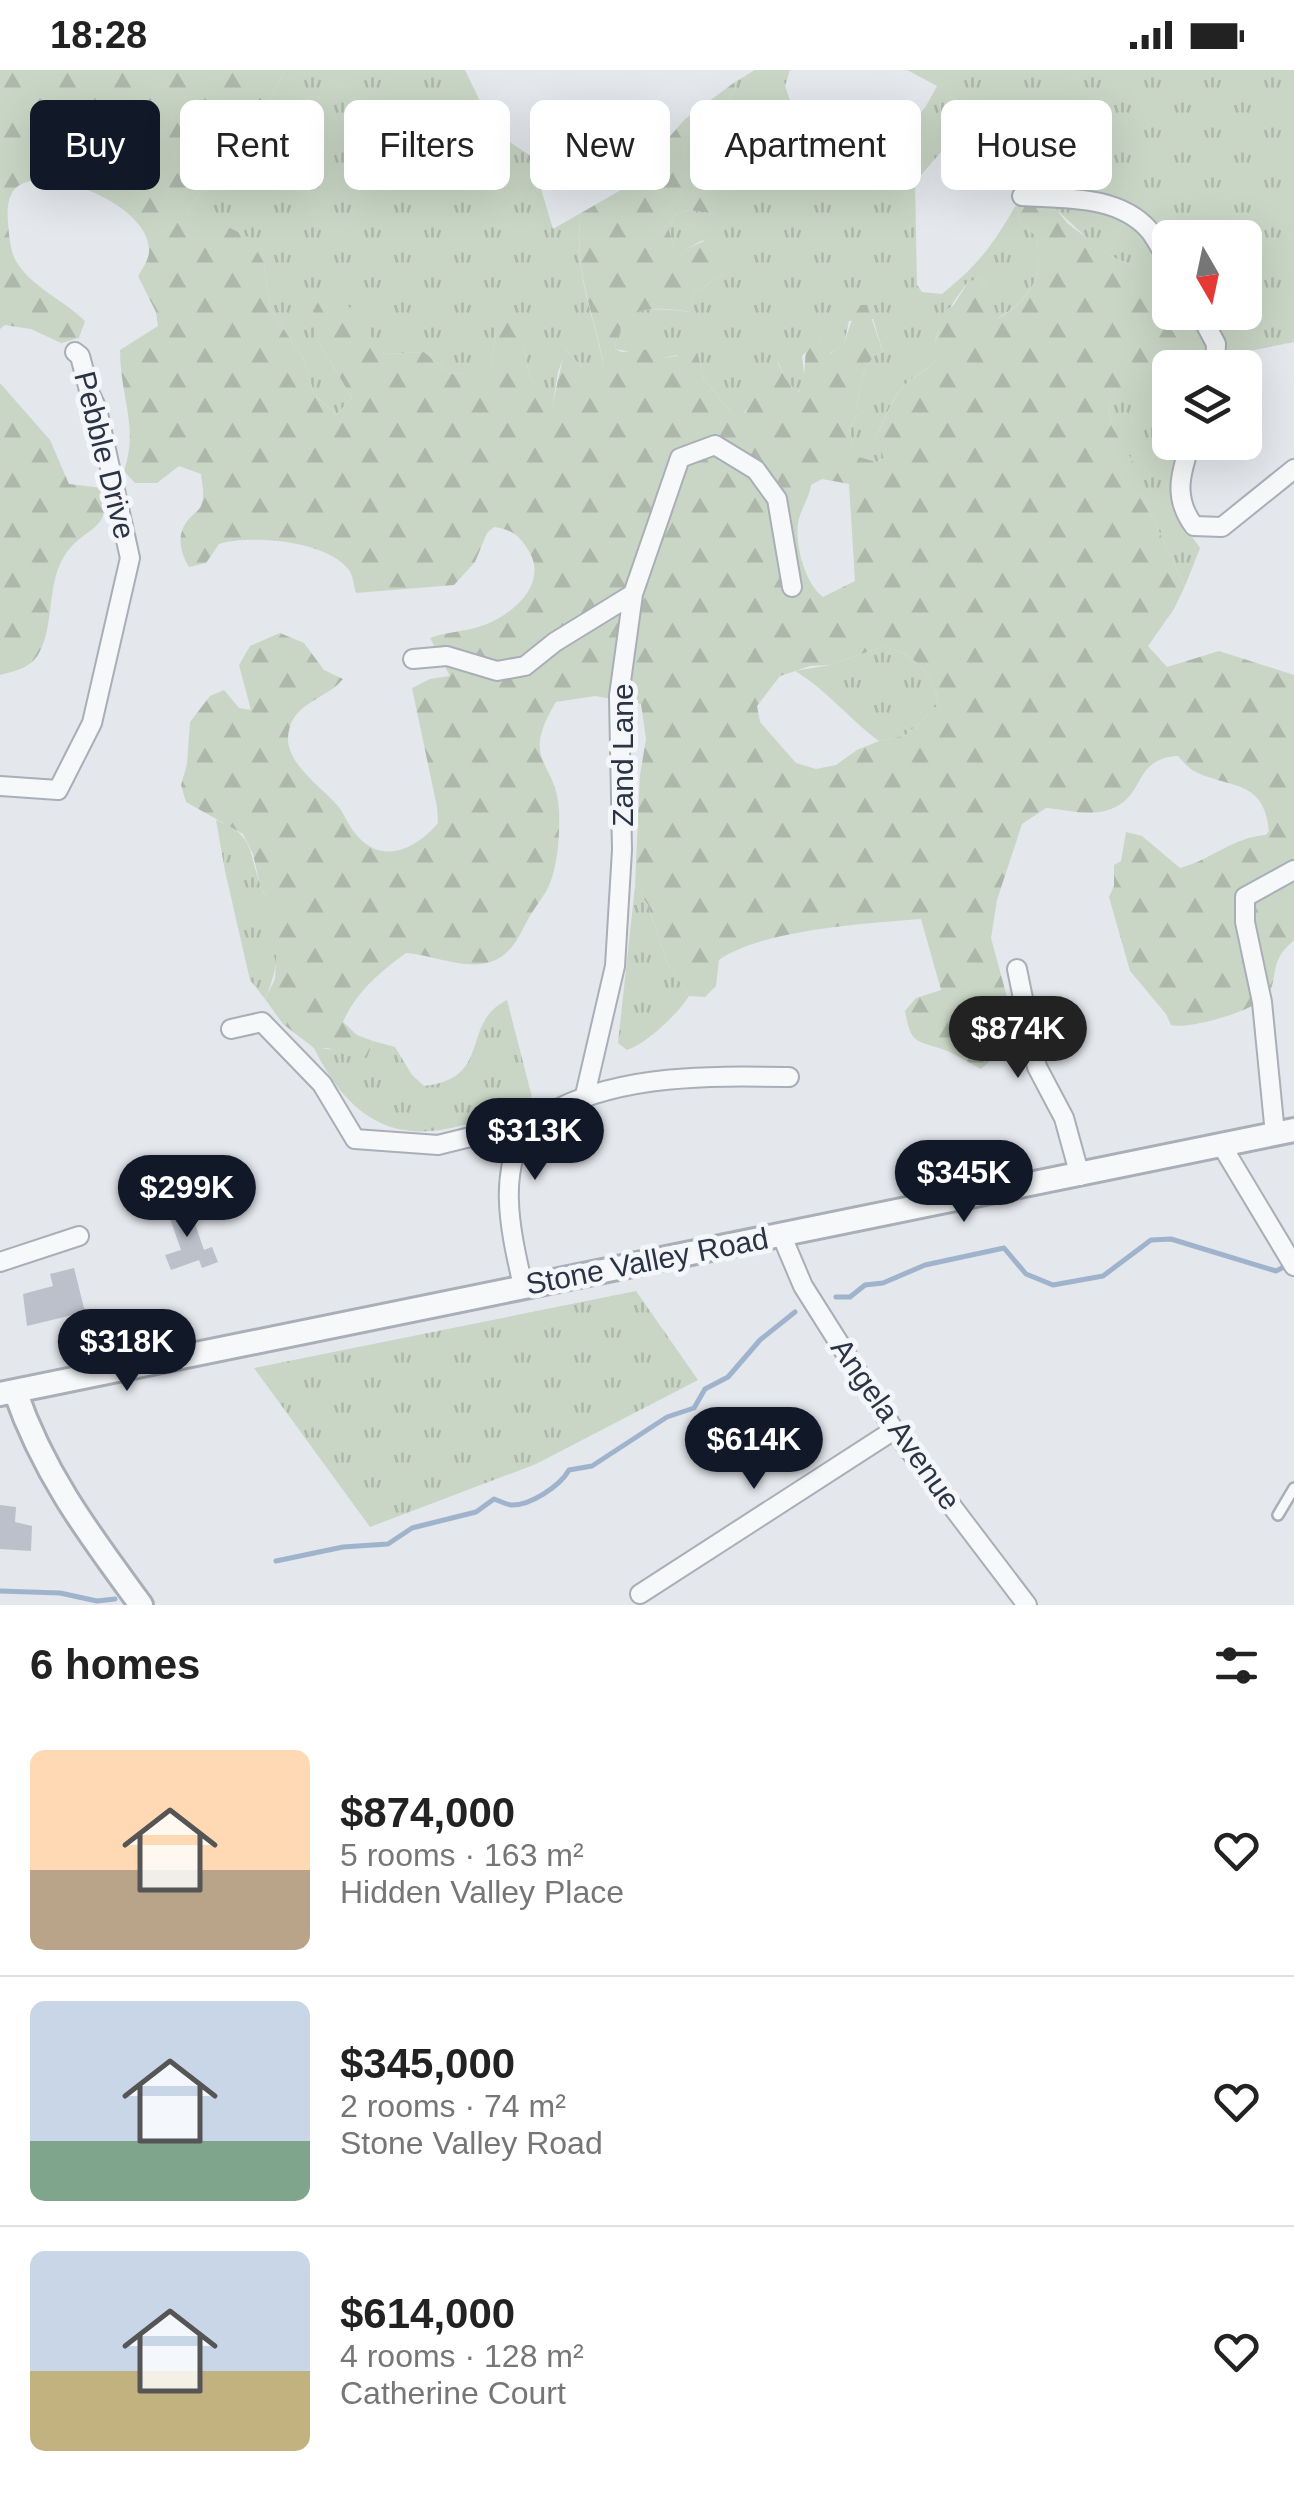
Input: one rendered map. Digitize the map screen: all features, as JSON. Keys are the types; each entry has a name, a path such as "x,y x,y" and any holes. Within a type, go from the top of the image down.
{"street":[{"path":"1022,196 1102,202 1127,213 1152,235"},
{"name":"Pebble Drive","path":"0,786 58,790 92,723 130,558 97,408 80,356 75,352"},
{"name":"Zand Lane","path":"586,1095 615,966 622,850 619,696 633,594 680,458 715,445 756,470 776,499 792,587"},
{"path":"1184,460 1178,480 1183,512 1194,526 1222,527 1294,469"},
{"path":"413,659 447,656 497,671 525,666 555,642 633,594"},
{"path":"1285,1132 1245,922 1245,897 1294,870"},
{"path":"1017,970 1037,1066 1064,1118 1080,1176"},
{"path":"232,1029 262,1022 322,1084 355,1139 438,1144 532,1122 586,1095 695,1076 789,1076"},
{"path":"524,1286 509,1222 510,1183 516,1154 532,1122"},
{"name":"Stone Valley Road","path":"8,1393 1285,1132"},
{"path":"1222,1146 1290,1260"},
{"name":"Angela Avenue","path":"781,1234 803,1286 894,1430 1027,1605"},
{"path":"0,1262 78,1236"},
{"path":"8,1393 50,1474 141,1605"},
{"path":"640,1594 894,1430"}],"lane":[{"path":"1278,1516 1294,1488"}],"green space":[{"path":"0,70 286,70 269,100 180,100 180,190 202,190 187,213 202,227 228,227 250,238 264,263 270,308 304,360 314,394 336,415 352,398 317,339 313,311 323,293 338,292 384,354 424,352 450,374 490,371 496,332 511,319 523,342 529,375 552,407 565,349 582,367 604,367 582,273 581,213 621,190 670,190 670,136 690,115 690,190 728,192 725,207 714,214 689,210 675,214 669,230 674,249 686,249 715,236 729,243 735,257 725,273 694,293 690,312 651,309 631,316 618,334 615,349 654,349 663,358 677,356 684,343 691,344 697,351 704,379 732,413 745,413 765,369 777,361 798,393 808,336 818,338 830,354 844,343 857,305 867,305 883,352 866,367 850,430 859,457 877,462 884,458 875,438 891,405 907,383 935,361 933,350 945,310 953,306 969,281 980,279 987,285 998,318 1017,305 1033,285 1038,271 1038,238 1021,223 1016,205 1037,204 1056,209 1067,223 1112,257 1152,278 1152,330 1191,332 1188,347 1182,350 1152,350 1152,396 1109,405 1111,425 1142,477 1144,500 1185,586 1148,646 1167,667 1219,651 1294,675 1294,940 1279,958 1270,992 1260,1002 1235,1013 1191,1025 1171,1025 1130,971 1109,897 1114,886 1114,865 1121,861 1126,832 1142,836 1180,868 1269,831 1266,814 1253,794 1193,771 1178,756 1153,763 1130,796 1111,809 1087,813 1046,808 1022,824 997,900 991,938 1014,1023 1010,1043 981,1069 920,1041 909,1029 905,1011 916,998 941,990 921,919 816,930 760,942 719,960 716,986 705,997 689,996 667,962 648,905 635,886 640,775 646,739 641,704 595,696 556,702 540,737 542,760 552,780 559,810 557,853 549,885 513,945 503,956 482,964 406,953 370,983 343,1022 357,1035 373,1041 367,1058 314,1048 283,1024 265,999 275,979 278,922 260,885 253,854 243,834 186,802 181,785 190,722 210,696 224,690 239,708 251,710 239,665 250,646 280,633 304,643 324,670 343,679 305,706 293,720 288,741 296,762 337,805 364,843 386,851 408,847 438,823 412,688 430,679 450,676 430,638 484,625 515,606 534,576 530,553 516,535 494,527 487,533 475,562 454,585 356,593 350,572 339,560 288,542 250,540 219,544 206,563 189,567 181,538 184,526 202,504 201,474 179,466 157,483 135,483 124,471 130,440 120,350 158,326 156,312 138,276 149,248 133,218 86,190 160,190 160,100 30,100 30,182 18,186 9,200 11,247 16,261 30,278 85,321 79,338 61,343 31,329 5,325 0,329","holes":["822,479 849,484 855,581 823,597 805,571 798,536 800,515 811,485","884,646 904,654 928,674 938,705 906,735 879,741 836,765 816,769 796,763 760,722 757,706 780,676 810,666 830,665"]},
{"path":"286,70 465,70 479,100 344,100 344,190 510,190 510,142 530,155 530,190 541,190 553,229 581,213 582,273 604,367 582,367 566,350 552,408 529,375 523,342 496,332 490,372 450,374 424,352 384,354 366,331 317,339 352,398 336,415 314,394 304,360 270,308 264,263 228,227 202,228 187,213 202,190 324,190 324,100 269,100"},
{"path":"755,70 790,70 785,86 790,100 726,100 734,92 735,82"},
{"path":"907,70 1294,70 1294,342 1255,350 1223,350 1216,330 1262,330 1262,220 1152,220 1152,225 1046,190 1112,190 1112,100 941,100 941,152 921,175 921,113 937,86"},
{"path":"735,82 734,92 726,100 711,100"},
{"path":"717,190 915,190 917,285 922,292 942,294 984,254 1016,205 1021,223 1038,238 1038,271 1023,299 997,318 987,285 980,279 968,282 939,330 935,361 907,383 891,404 875,438 885,457 877,462 858,457 850,430 866,367 883,352 873,319 849,321 844,344 829,354 818,338 802,356 805,382 797,393 778,362 744,413 732,413 704,379 697,351 663,358 615,349 618,334 631,316 663,309 690,312 694,293 725,273 703,240 686,249 674,249 669,230 675,214 689,210 714,214"},
{"path":"1040,205 1091,210 1134,228 1152,250 1152,281 1137,267 1112,257 1089,240 1056,209"},
{"path":"1200,330 1208,350 1174,350 1191,331"},
{"path":"1152,382 1152,460 1178,460 1174,498 1200,548 1185,586 1144,500 1141,477 1111,425 1109,405 1129,399"},
{"path":"0,383 50,440 69,484 103,488 105,503 100,522 72,545 59,566 44,642 36,658 0,675"},
{"path":"884,646 921,666 933,683 938,705 906,735 879,741 795,671 830,665"},
{"path":"216,820 238,832 249,846 261,887 277,918 278,951 265,999 250,980"},
{"path":"635,886 648,905 667,962 689,996 661,1028 627,1050 618,1043"},
{"path":"507,1000 532,1097 466,1124 436,1131 408,1131 381,1123 357,1108 335,1083 314,1048 367,1058 373,1041 395,1047 412,1075 424,1086 446,1081 460,1073 484,1022"},
{"path":"636,1291 698,1380 536,1464 370,1527 254,1368"}],"building":[{"path":"182,1202 185,1210 190,1209 204,1250 212,1247 218,1262 202,1268 199,1260 171,1270 165,1255 181,1250 166,1207"},
{"path":"74,1268 85,1312 27,1326 23,1294 53,1286 50,1274"},
{"path":"0,1505 16,1507 15,1522 32,1526 31,1551 0,1549"}],"waterway":[{"path":"836,1297 850,1297 865,1285 883,1283 925,1265 1004,1248 1026,1274 1053,1285 1103,1276 1151,1240 1171,1239 1276,1271 1290,1264"},
{"path":"276,1561 343,1547 388,1544 412,1528 476,1512 494,1499 511,1505 535,1499 569,1470 592,1466 667,1417 694,1408 705,1389 728,1377 760,1340 795,1312"},
{"path":"0,1591 60,1593 97,1601 115,1599"}]}
